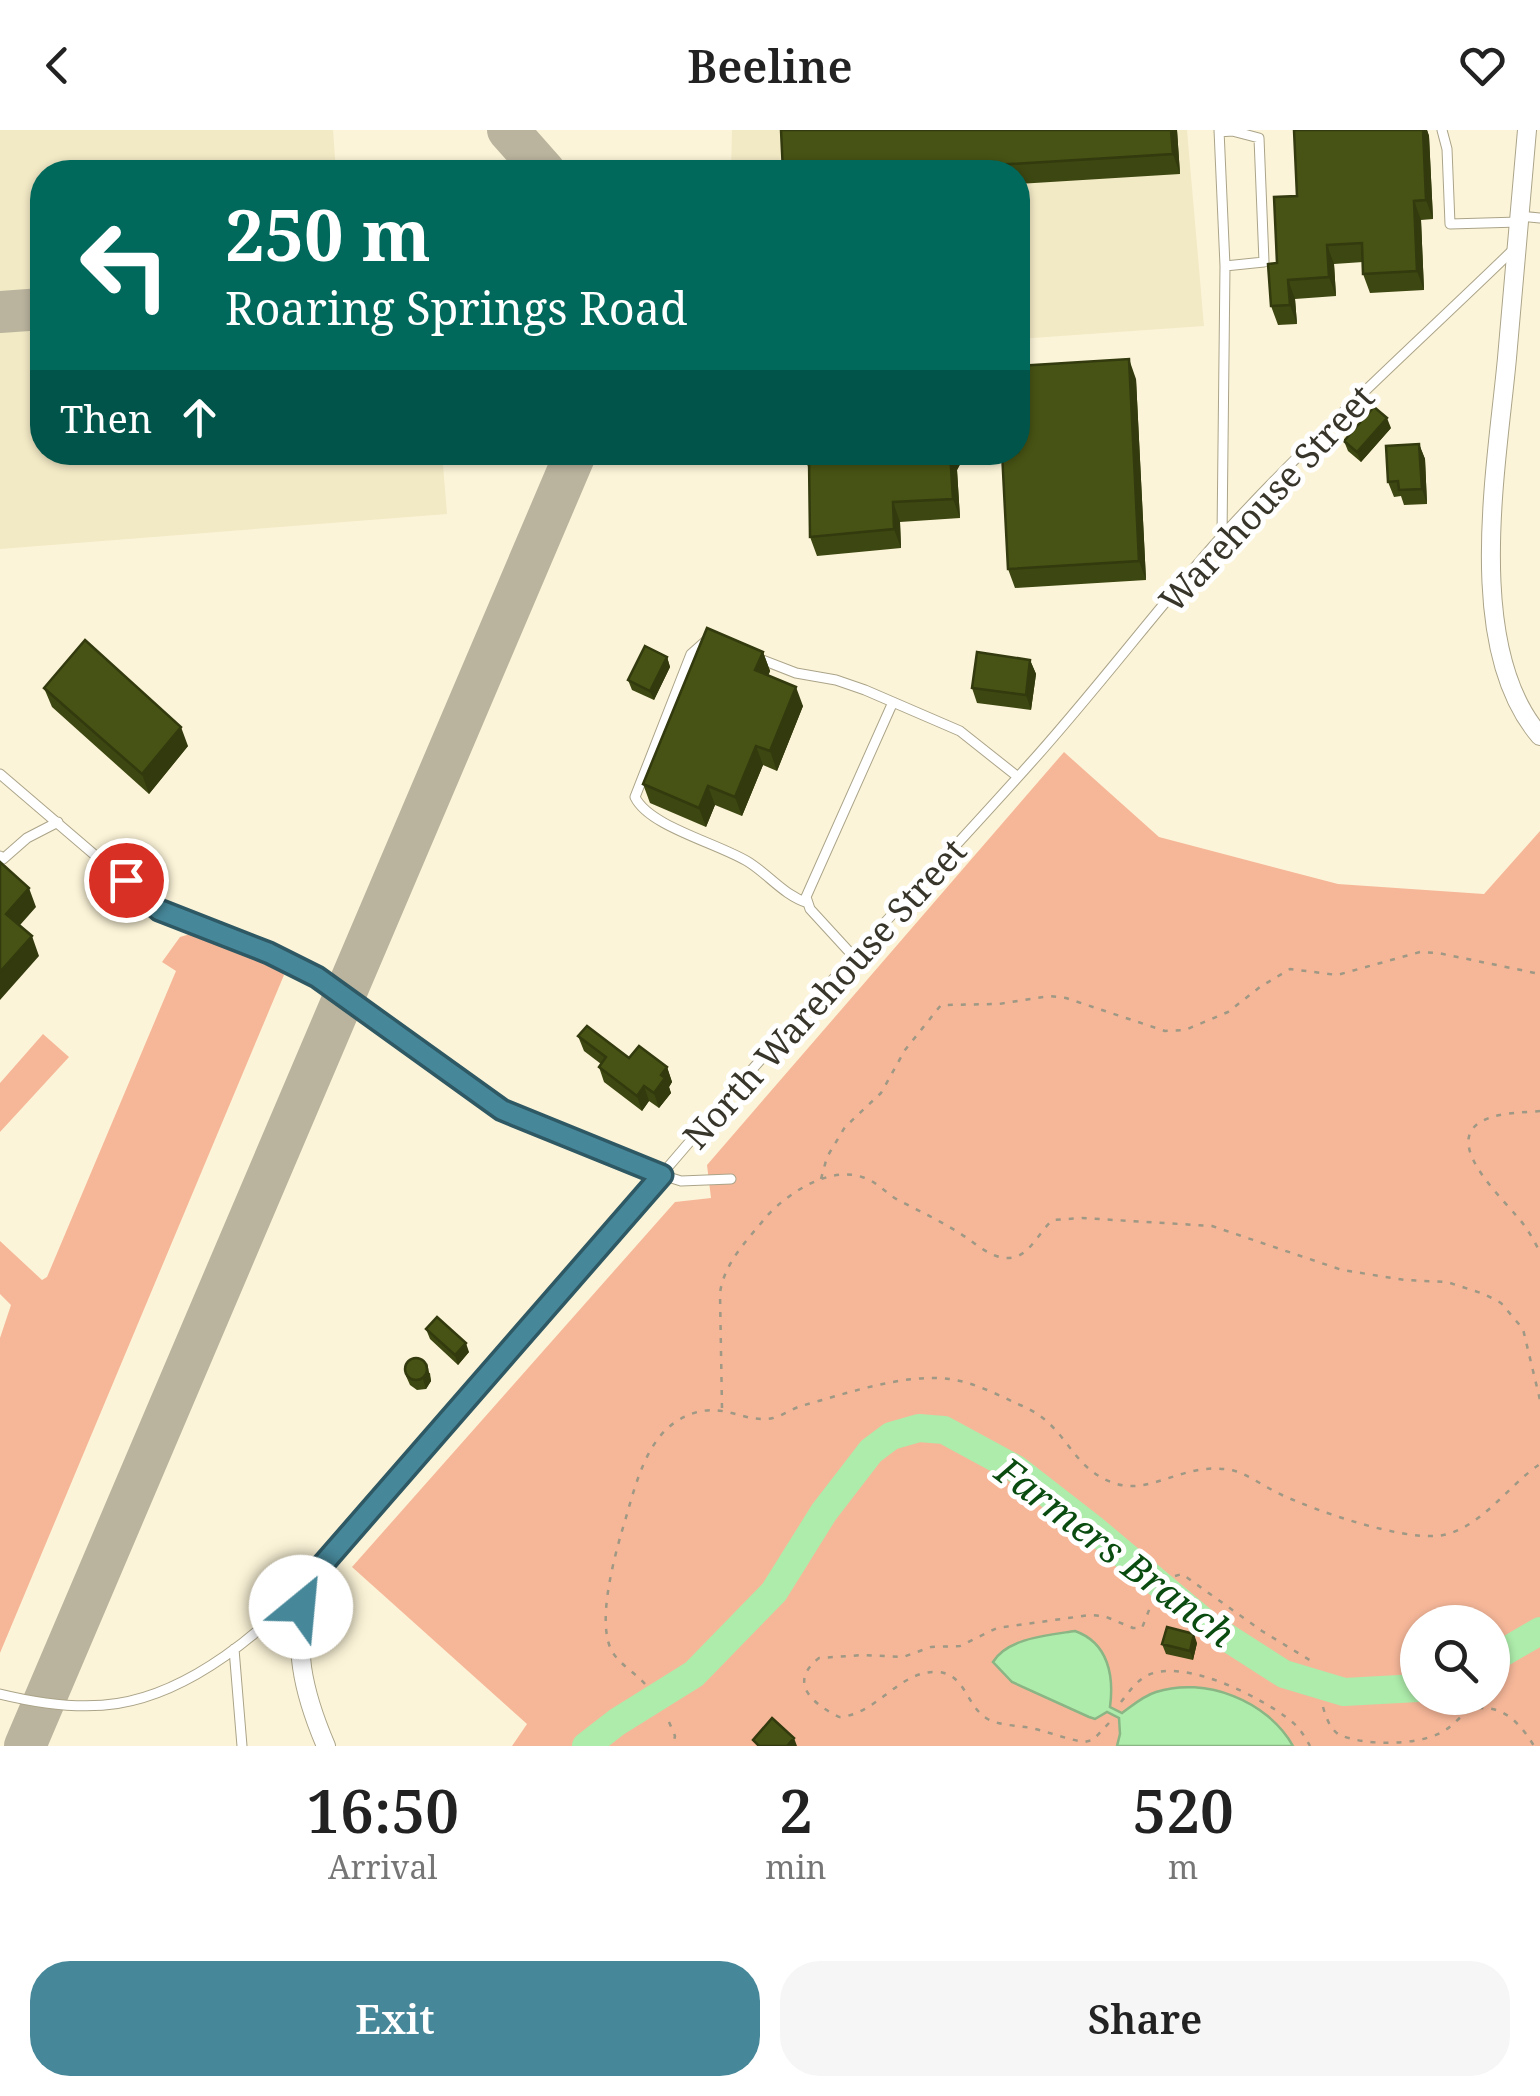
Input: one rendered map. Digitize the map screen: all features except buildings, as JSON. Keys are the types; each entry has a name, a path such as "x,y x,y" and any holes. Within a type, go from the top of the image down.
{"street":[{"path":"1527,130 1490,533 1492,606 1507,676 1540,736"},
{"path":"304,1586 298,1627 299,1662 308,1705 326,1746"}],"lane":[{"path":"1442,130 1447,149 1450,224 1540,218"},
{"path":"1222,536 1225,266 1219,131 1232,131 1260,138 1264,262 1225,266"},
{"name":"Warehouse Street","path":"1030,764 1222,536 1517,246"},
{"path":"725,644 711,638 692,654 635,797 649,814 732,852 789,896 808,903"},
{"path":"753,656 796,673 836,680 960,731 1018,776"},
{"path":"854,957 810,909 806,897 893,702"},
{"name":"North Warehouse Street","path":"0,1694 43,1704 110,1706 149,1698 189,1678 257,1632 304,1586 854,957 1030,764"},
{"path":"0,774 159,910 317,977 502,1110 681,1181 731,1178"},
{"path":"0,856 3,858 28,838 58,822"},
{"path":"234,1649 242,1746"}],"path":[{"path":"820,1180 827,1157 845,1127 872,1105 904,1050 941,1005 1000,1004 1049,996 1066,998 1164,1031 1185,1030 1228,1012 1290,970 1337,975 1420,952 1540,974"},
{"path":"1540,1111 1490,1118 1476,1124 1469,1136 1469,1152 1540,1252"},
{"path":"722,1409 722,1277 772,1211 795,1191 820,1180 856,1174 935,1218 984,1251 1002,1257 1017,1257 1027,1250 1053,1220 1196,1224 1228,1229 1342,1270 1457,1286 1501,1303 1514,1315 1522,1328 1540,1400"},
{"path":"645,1684 610,1650 607,1606 616,1552 641,1474 662,1434 692,1414 722,1409 774,1418 803,1406 895,1382 947,1379 968,1383 1042,1415 1056,1426 1088,1470 1115,1484 1131,1488 1200,1469 1236,1472 1335,1516 1436,1536 1473,1520 1540,1464"},
{"path":"1175,1576 1182,1574 1193,1580 1312,1662"},
{"path":"1110,1723 1093,1740 1084,1742 1000,1724 976,1709 961,1684 937,1672 912,1679 865,1712 839,1717 811,1698 804,1686 804,1674 819,1658 903,1658 931,1647 960,1646 997,1628 1037,1621 1104,1616 1142,1628 1151,1605"},
{"path":"1121,1702 1144,1676 1159,1671 1198,1675 1229,1686 1290,1720 1310,1746"},
{"path":"1323,1707 1330,1726 1350,1740 1400,1745 1444,1732 1472,1709 1484,1707 1515,1720 1534,1746"},
{"path":"668,1722 674,1736 673,1746"}],"shaded area":[{"path":"0,130 333,130 335,160 30,160 30,465 443,465 447,514 0,549"},
{"path":"732,130 1187,130 1204,326 1030,338 1030,160 731,160"},
{"path":"1064,752 1159,837 1338,884 1484,894 1540,831 1540,1746 512,1746 527,1724 352,1567 675,1202 711,1198 707,1165"},
{"path":"190,934 279,968 284,975 0,1653 0,1338 11,1305 0,1294 0,1241 42,1280 47,1277 176,971 162,962 180,937"},
{"path":"43,1034 69,1057 0,1132 0,1083"},
{"path":"1075,1631 1095,1644 1107,1662 1110,1707 1122,1713 1147,1696 1175,1688 1214,1690 1234,1696 1268,1716 1293,1746 1117,1746 1119,1718 1107,1712 1095,1719 1089,1717 1012,1682 993,1662 1018,1643"}],"waterway":[{"name":"Farmers Branch","path":"586,1746 694,1674 774,1592 824,1512 871,1451 891,1436 919,1428 944,1430 1016,1469 1209,1626 1284,1674 1344,1692 1400,1689"},
{"name":"Farmers Branch","path":"1510,1648 1540,1631"}],"taxiway":[{"path":"508,130 534,160"},
{"path":"0,312 30,310"},
{"path":"25,1746 570,465"}],"route":[{"path":"126,880 159,910 269,953 317,977 502,1110 662,1175 304,1586 301,1607"}]}
